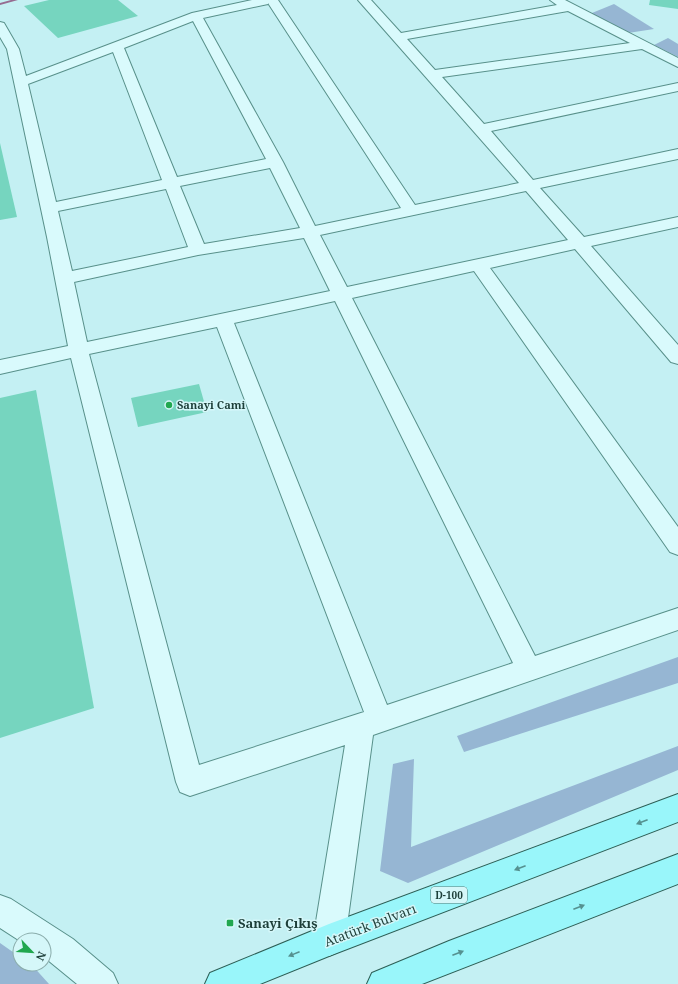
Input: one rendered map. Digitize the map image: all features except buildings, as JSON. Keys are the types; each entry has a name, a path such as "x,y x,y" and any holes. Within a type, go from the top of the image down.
{"main road":[{"name":"Atatürk Bulvarı","path":"221,984 329,940 678,808"},
{"path":"383,984 424,975 678,869"}],"street":[{"path":"20,82 196,16 268,0"},
{"path":"272,0 411,211"},
{"path":"364,0 430,75 481,129 678,357"},
{"path":"556,0 678,63"},
{"path":"398,37 569,7"},
{"path":"196,16 275,162 529,670"},
{"path":"0,26 20,82 65,278 79,350 190,782 678,619"},
{"path":"430,75 645,45"},
{"path":"117,46 173,183 198,250"},
{"path":"481,129 678,87"},
{"path":"65,278 198,250 309,232 678,154"},
{"path":"48,208 275,162"},
{"path":"0,367 579,244 674,228"},
{"path":"479,265 678,545"},
{"path":"223,319 370,723 329,940"},
{"path":"0,910 62,950 102,984"}],"shaded area":[{"path":"614,4 654,29 628,33 592,14"},
{"path":"668,38 678,44 678,57 654,45"},
{"path":"678,657 678,683 464,752 457,736"},
{"path":"678,746 678,770 408,883 380,871 393,764 414,759 411,847"},
{"path":"0,943 12,951 12,972 38,972 49,984 0,984"}],"waterway":[{"path":"0,4 16,0"}],"place":[{"name":"Sanayi Cami","path":"169,405"},
{"name":"Sanayi Çıkış","path":"230,923"}]}
